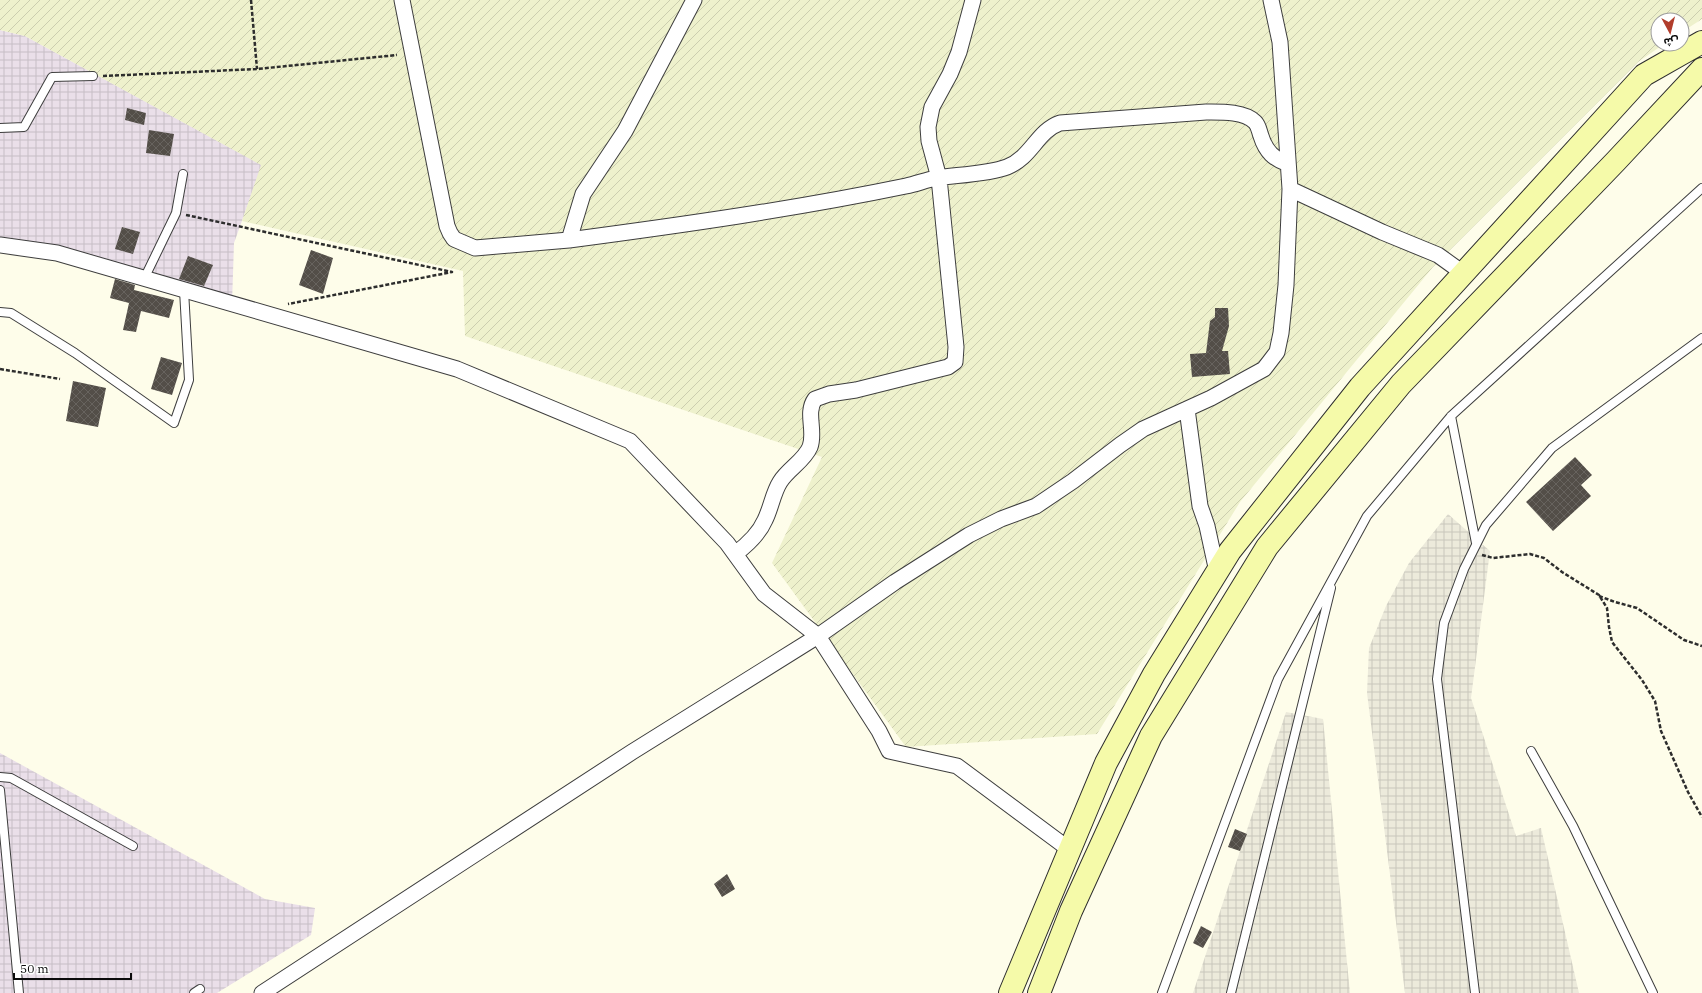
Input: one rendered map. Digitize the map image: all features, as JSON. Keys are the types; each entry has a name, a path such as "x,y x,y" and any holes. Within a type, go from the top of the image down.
{"main road":[{"path":"1010,993 1106,763 1154,674 1230,551 1360,387 1644,75 1702,42"},
{"path":"1039,993 1071,911 1151,736 1267,547 1401,384 1616,161 1702,69"}],"street":[{"path":"402,0 411,54 447,226 454,239 475,248 569,240 667,227 767,211 908,186 939,178 1006,167 1017,162 1026,155 1050,127 1060,123 1221,112 1250,118 1259,128 1265,147 1270,155 1288,164"},
{"path":"569,240 583,194 625,131 694,0"},
{"path":"735,554 749,543 760,530 779,483 809,448 812,440 811,405 815,399 830,394 856,390 948,367 955,362 956,347 939,178 929,141 928,127 932,107 950,74 959,52 974,0"},
{"path":"262,993 632,752 818,636 895,582 969,535 1000,519 1036,506 1073,482 1143,429 1187,409 1264,368 1277,352 1281,332 1286,285 1290,189 1280,42 1271,0"},
{"path":"1290,189 1382,232 1438,255 1463,273"},
{"path":"0,245 57,254 457,370 630,441 727,543 764,594 818,636 879,731 889,751 957,766 1070,850"},
{"path":"1187,409 1200,506 1207,526 1217,572"}],"lane":[{"path":"0,128 24,127 52,77 93,76"},
{"path":"144,279 176,213 183,174"},
{"path":"1162,993 1278,679 1367,516 1451,416 1702,188"},
{"path":"0,312 11,313 76,353 174,423 189,380 184,290"},
{"path":"1475,993 1436,679 1444,623 1464,569 1486,525 1552,448 1702,338"},
{"path":"1451,416 1476,543"},
{"path":"1231,993 1334,577"},
{"path":"1532,751 1574,826 1653,993"},
{"path":"0,778 11,778 133,846"},
{"path":"0,790 19,993"}],"path":[{"path":"251,0 257,69"},
{"path":"93,76 257,69 411,54"},
{"path":"176,213 452,272 285,305"},
{"path":"0,369 60,379"},
{"path":"1472,552 1493,558 1530,554 1544,558 1562,572 1599,595 1615,602 1637,608 1684,640 1702,646"},
{"path":"1599,595 1607,608 1608,627 1612,642 1642,680 1655,701 1662,731 1688,792 1702,817"}],"shaded area":[{"path":"0,30 25,36 262,165 234,243 232,304 0,244"},
{"path":"1448,514 1490,551 1471,698 1516,836 1541,828 1579,993 1405,993 1367,693 1369,648 1386,606 1409,563"},
{"path":"1286,712 1323,719 1350,993 1193,993"},
{"path":"0,753 265,899 315,908 311,935 217,993 0,993"}],"green space":[{"path":"0,0 1702,0 1702,19 1690,27 1690,12 1650,12 1650,52 1652,52 1638,62 1433,267 1240,502 1097,734 906,747 772,563 822,457 465,336 463,271 242,221 261,165 25,36 0,30"}],"building":[{"path":"127,108 146,113 144,125 125,120"},
{"path":"149,130 174,134 170,156 146,153"},
{"path":"122,227 140,232 133,254 115,249"},
{"path":"311,250 333,258 323,294 299,285"},
{"path":"188,256 213,265 204,286 179,279"},
{"path":"115,279 135,285 134,290 174,300 169,318 141,311 136,332 123,330 129,303 110,298"},
{"path":"1215,308 1228,308 1229,326 1222,351 1228,351 1230,374 1192,377 1190,354 1206,353 1210,321 1215,317"},
{"path":"161,357 182,363 172,395 151,389"},
{"path":"73,381 106,388 98,427 66,421"},
{"path":"1575,457 1592,475 1581,485 1591,496 1553,531 1526,502"},
{"path":"1235,829 1247,834 1240,851 1228,847"},
{"path":"727,874 735,889 722,897 714,884"},
{"path":"1201,926 1212,932 1203,948 1193,943"}]}
